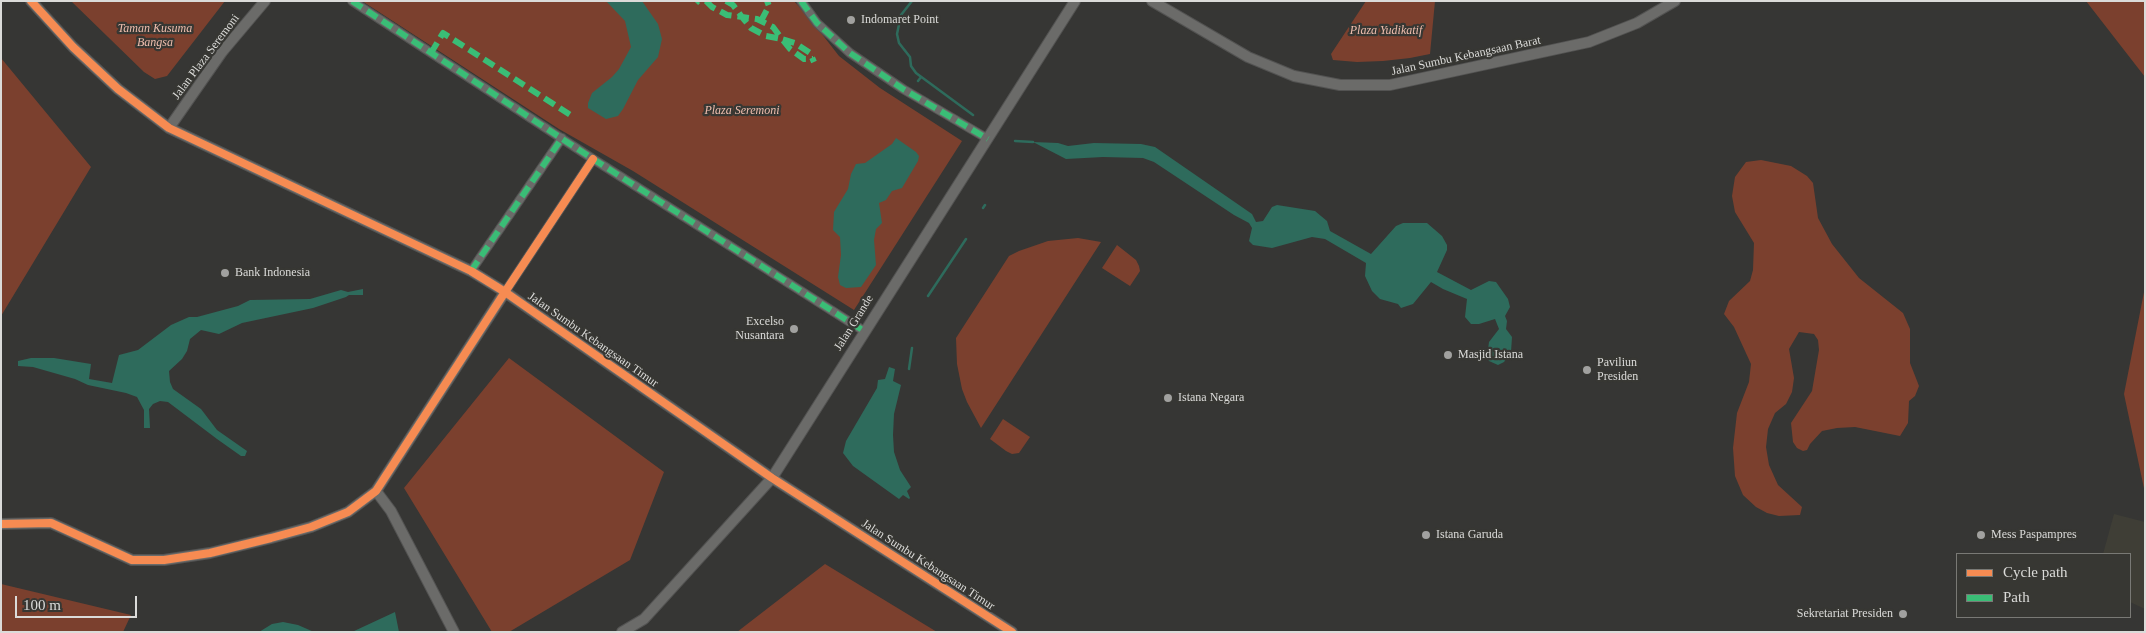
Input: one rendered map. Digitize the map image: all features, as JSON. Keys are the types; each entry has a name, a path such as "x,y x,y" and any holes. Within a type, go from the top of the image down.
{"street":[{"name":"Jalan Sumbu Kebangsaan Timur","path":"31,1 73,47 118,89 169,128 471,271 505,292 772,478 1012,632"},
{"name":"Jalan Plaza Seremoni","path":"169,128 222,52 265,1"},
{"path":"352,1 594,159 864,331"},
{"path":"801,1 817,23 850,53 903,89 988,139"},
{"name":"Jalan Grande","path":"622,632 644,619 772,478 1075,1"},
{"name":"Jalan Sumbu Kebangsaan Barat","path":"1152,1 1248,57 1294,76 1340,85 1390,85 1589,42 1637,23 1675,1"},
{"path":"471,271 562,138"},
{"path":"1,524 51,523 132,560 164,560 210,553 311,527 348,512 376,492 505,292 594,159"},
{"path":"376,492 392,511 454,632"}],"shaded area":[{"path":"606,1 642,1 658,24 662,39 658,57 638,80 623,109 618,116 606,119 588,108 588,103 592,93 619,69 631,47 625,21"},
{"path":"896,138 916,152 919,156 918,161 902,188 892,191 886,200 879,203 882,223 876,229 874,240 876,265 861,287 846,288 840,285 838,277 841,255 840,237 833,230 834,212 848,189 851,174 856,164 865,163 892,144"},
{"path":"1033,142 1058,143 1068,146 1094,143 1141,144 1155,147 1252,214 1256,222 1263,221 1272,207 1277,205 1315,211 1327,221 1330,231 1371,254 1396,226 1403,223 1427,223 1442,236 1447,245 1447,250 1437,272 1471,290 1489,281 1496,282 1508,299 1510,307 1505,316 1507,321 1506,329 1512,337 1511,352 1504,362 1498,365 1489,361 1487,357 1489,342 1499,329 1495,319 1479,324 1471,324 1465,317 1467,299 1431,282 1413,304 1401,308 1398,304 1380,299 1372,291 1365,276 1366,263 1325,239 1312,237 1272,248 1253,245 1249,241 1252,228 1249,223 1154,162 1143,158 1103,157 1066,159"},
{"path":"363,289 363,295 349,295 313,308 242,323 219,334 201,330 190,339 187,351 182,359 169,371 173,389 201,409 217,430 247,451 245,456 241,456 168,402 160,401 153,404 149,409 150,428 144,428 144,410 137,397 88,385 75,379 33,367 18,366 18,361 31,358 54,358 91,364 89,379 112,383 119,355 138,350 171,325 189,317 197,317 238,306 250,300 310,299 341,290 348,292"},
{"path":"889,367 895,369 893,381 901,385 894,414 894,452 900,470 911,487 907,491 909,499 903,495 899,499 853,466 843,453 846,441 877,388 878,380 885,379"},
{"path":"2114,514 2145,522 2145,609 2131,602 2131,553 2103,553"},
{"path":"395,612 399,632 352,632"},
{"path":"283,622 298,625 314,632 259,632 272,624"}],"green space":[{"name":"Taman Kusuma Bangsa","path":"71,1 225,1 167,76 155,79 144,72"},
{"name":"Plaza Seremoni","path":"362,1 794,1 839,56 880,88 962,141 854,310 633,171 559,129"},
{"name":"Plaza Yudikatif","path":"1366,1 1435,1 1430,54 1383,61 1357,62 1333,60 1331,54"},
{"path":"2086,1 2145,1 2145,77"},
{"path":"1,58 91,167 1,316"},
{"path":"1761,160 1791,166 1807,176 1813,183 1818,218 1832,244 1859,278 1903,313 1910,329 1910,363 1919,386 1915,396 1909,401 1908,423 1900,436 1855,427 1837,428 1822,431 1807,450 1803,451 1797,448 1793,442 1791,423 1812,391 1819,350 1818,340 1814,334 1799,332 1789,349 1794,378 1792,392 1786,404 1775,413 1768,429 1766,447 1769,465 1778,485 1802,507 1800,515 1779,516 1767,513 1756,507 1743,495 1735,476 1733,448 1737,413 1749,382 1751,364 1734,327 1724,314 1729,301 1750,281 1753,270 1754,243 1735,212 1732,196 1735,177 1746,162"},
{"path":"1078,238 1101,242 981,428 962,389 957,364 956,338 1009,256 1048,241"},
{"path":"1117,245 1136,260 1139,266 1140,271 1130,286 1102,268"},
{"path":"2145,287 2145,493 2124,394"},
{"path":"509,358 664,472 630,560 509,632 492,632 404,488"},
{"path":"1003,419 1030,437 1019,453 1012,454 990,439"},
{"path":"825,564 937,632 737,632"},
{"path":"1,584 131,615 123,632 1,632"}],"waterway":[{"path":"912,1 901,15 897,34 899,43 910,57 911,66 916,73 973,115"},
{"path":"918,81 921,77"},
{"path":"1015,141 1033,142"},
{"path":"928,296 966,239"},
{"path":"909,369 912,348"}],"marked path":[{"path":"352,1 593,159 864,331"},
{"path":"706,1 712,7 727,15 742,17 751,28 766,36 782,39 790,49 804,59 813,59"},
{"path":"726,1 733,5 742,17 757,19 773,27 782,39 795,43 810,53 814,62"},
{"path":"761,21 769,6 767,1"},
{"path":"801,1 817,23 850,53 903,89 988,139"},
{"path":"431,53 443,33 572,116"},
{"path":"471,271 562,138"}],"cycle path":[{"path":"31,1 73,47 118,89 169,128 471,271 505,292 772,478 1012,632"},
{"path":"1,524 51,523 132,560 164,560 210,553 271,538 311,527 348,512 376,491 593,159"}],"place":[{"name":"Indomaret Point","path":"851,20"},
{"name":"Bank Indonesia","path":"225,273"},
{"name":"Excelso Nusantara","path":"794,329"},
{"name":"Masjid Istana","path":"1448,355"},
{"name":"Paviliun Presiden","path":"1587,370"},
{"name":"Istana Negara","path":"1168,398"},
{"name":"Istana Garuda","path":"1426,535"},
{"name":"Mess Paspampres","path":"1981,535"},
{"name":"Sekretariat Presiden","path":"1903,614"}]}
